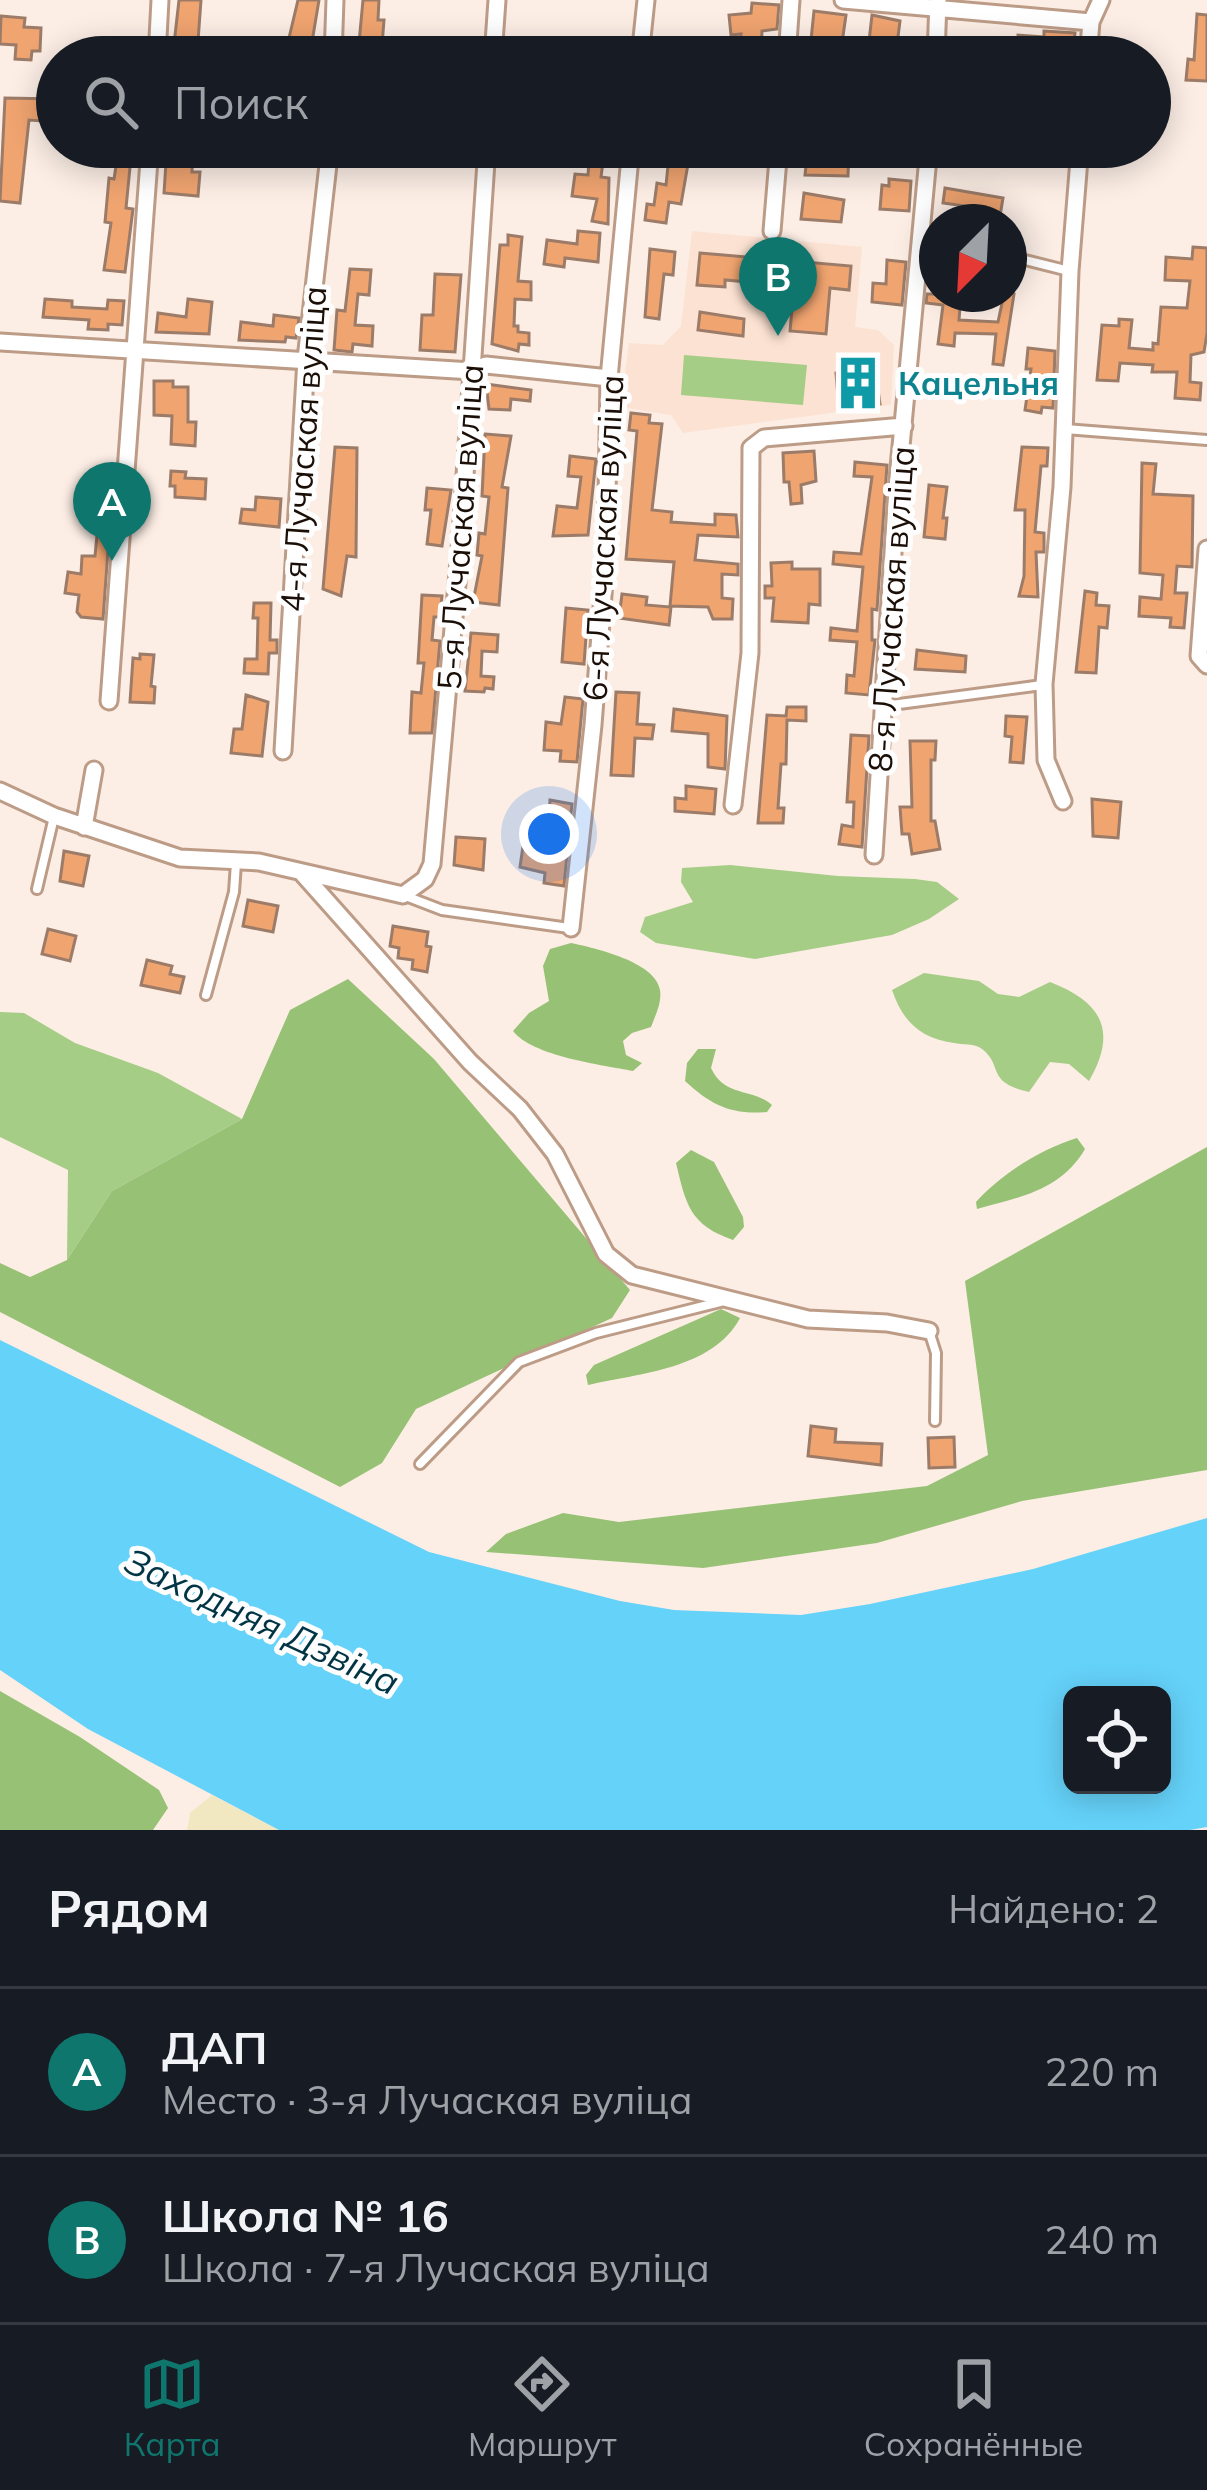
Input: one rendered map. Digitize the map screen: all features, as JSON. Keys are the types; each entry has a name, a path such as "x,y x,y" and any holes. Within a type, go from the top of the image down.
{"street":[{"path":"158,36 160,0"},
{"path":"333,36 334,0"},
{"path":"495,36 497,0"},
{"path":"642,36 646,0"},
{"path":"788,36 791,0"},
{"path":"843,0 1091,22"},
{"path":"1090,36 1101,0"},
{"path":"937,36 939,5"},
{"path":"109,700 148,168"},
{"name":"4-я Лучаская вуліца","path":"283,751 306,359 328,168"},
{"name":"5-я Лучаская вуліца","path":"404,895 425,879 432,864 460,550 486,168"},
{"name":"6-я Лучаская вуліца","path":"571,928 606,556 610,378 629,168"},
{"path":"772,231 777,168"},
{"name":"8-я Лучаская вуліца","path":"929,168 930,204"},
{"path":"1064,801 1046,760 1044,684 1079,168"},
{"name":"8-я Лучаская вуліца","path":"874,855 904,426 919,307"},
{"path":"0,342 472,371 486,365 610,378"},
{"path":"733,805 750,653 752,448 764,438 904,426"},
{"path":"1207,549 1199,656 1207,664"},
{"path":"84,827 94,770"},
{"path":"0,790 54,816 180,858 260,862 404,895"},
{"path":"301,872 470,1062 520,1109 555,1154 606,1254 632,1275 808,1319 887,1323 928,1331"}],"lane":[{"path":"1027,261 1070,272"},
{"path":"1064,429 1207,440"},
{"path":"883,706 1044,684"},
{"path":"37,890 54,816"},
{"path":"206,995 234,892 236,863"},
{"path":"404,895 442,910 571,928"},
{"path":"420,1464 519,1362 596,1333 727,1300"},
{"path":"928,1331 936,1353 934,1421"}],"shaded area":[{"path":"692,231 862,247 855,327 878,330 894,345 891,405 683,433 671,415 621,407 629,343 663,345 681,326"}],"green space":[{"path":"684,355 807,365 803,405 681,395"},
{"path":"730,865 937,882 959,899 892,935 755,959 656,943 640,932 645,917 693,902 681,882 682,868"},
{"path":"571,943 623,958 656,980 660,1000 651,1027 623,1041 626,1055 642,1063 633,1071 551,1053 513,1031 549,1001 543,966 550,949"},
{"path":"924,973 979,981 998,994 1019,997 1050,982 1082,999 1100,1020 1103,1033 1089,1081 1069,1064 1050,1062 1029,1092 1015,1088 1001,1078 979,1047 942,1041 922,1032 907,1020 892,990"},
{"path":"348,979 434,1059 630,1290 612,1318 416,1409 382,1463 340,1487 0,1312 0,1263 30,1277 67,1260 112,1191 242,1119 290,1010"},
{"path":"0,1012 24,1013 75,1043 158,1073 242,1119 112,1191 67,1260 68,1170 0,1137"},
{"path":"698,1049 716,1049 711,1068 717,1077 772,1105 767,1112 722,1107 685,1081 687,1063"},
{"path":"1077,1138 1085,1149 1052,1183 977,1209 976,1202 1009,1172"},
{"path":"1207,1147 1207,1470 1022,1501 877,1543 703,1568 486,1552 506,1534 563,1513 619,1522 927,1486 988,1455 965,1281"},
{"path":"691,1150 714,1162 743,1217 744,1227 733,1240 707,1228 687,1202 676,1163"},
{"path":"721,1309 740,1318 712,1348 673,1366 588,1385 586,1375 594,1365"},
{"path":"0,1691 159,1790 168,1808 153,1830 0,1830"}],"sand":[{"path":"212,1795 279,1830 187,1830 190,1813"}],"water":[{"name":"Заходняя Дзвіна","path":"0,1340 429,1552 620,1601 674,1610 801,1615 870,1604 1033,1569 1207,1518 1207,1827 279,1830 88,1729 0,1670"}],"building":[{"path":"179,0 201,0 198,36 175,36"},
{"path":"298,0 319,0 313,36 289,36"},
{"path":"363,0 379,0 383,36 360,36"},
{"path":"752,3 779,5 777,29 762,31 762,36 731,35 729,15 751,13"},
{"path":"814,11 846,15 843,36 811,36"},
{"path":"1197,14 1207,15 1207,81 1186,80 1188,59 1194,60"},
{"path":"872,15 900,21 898,36 870,36"},
{"path":"1,16 25,18 24,27 41,28 31,60 15,59 16,45 0,44"},
{"path":"1044,31 1075,33 1075,36 1044,36"},
{"path":"5,98 36,99 36,120 29,120 20,203 0,201"},
{"path":"116,168 130,168 126,208 133,209 125,272 104,270 111,223 105,222 109,178 114,179"},
{"path":"166,168 200,172 198,196 164,193"},
{"path":"588,168 602,168 601,177 609,178 608,224 592,221 597,199 572,196 575,174 588,175"},
{"path":"668,168 687,168 681,204 669,202 666,223 645,220 647,204 654,205 657,183 666,185"},
{"path":"806,168 848,168 848,176 805,175"},
{"path":"889,179 911,181 909,211 880,209 882,185 889,186"},
{"path":"945,188 1003,198 1002,204 943,203"},
{"path":"804,193 844,200 841,222 801,219"},
{"path":"578,231 600,233 598,262 565,258 564,267 544,264 547,240 577,244"},
{"path":"508,235 522,237 518,281 531,282 531,300 515,299 514,326 518,332 529,333 529,345 519,344 518,351 492,344 500,245 508,245"},
{"path":"1193,247 1207,248 1207,333 1204,352 1191,355 1190,382 1201,383 1200,400 1175,398 1177,372 1152,372 1153,365 1120,363 1118,381 1097,380 1102,325 1119,326 1119,319 1132,320 1129,348 1153,350 1153,343 1158,344 1161,307 1187,308 1190,281 1165,280 1166,257 1192,259"},
{"path":"650,249 675,252 673,275 664,274 659,319 645,317"},
{"path":"700,253 851,266 849,290 830,288 826,334 790,331 794,286 725,280 725,287 697,285"},
{"path":"887,260 906,262 902,305 872,302 873,283 886,284"},
{"path":"350,269 371,270 369,295 358,294 355,325 373,326 372,346 353,344 352,352 334,350 337,310 345,311"},
{"path":"435,274 461,275 455,352 420,350 422,315 433,315"},
{"path":"45,299 107,309 108,300 124,301 122,325 88,329 89,320 43,317"},
{"path":"188,299 212,302 209,334 156,332 158,313 186,317"},
{"path":"700,312 744,319 743,336 698,330"},
{"path":"942,312 960,312 959,320 998,322 1000,312 1011,312 1003,365 993,364 996,334 955,333 954,346 938,344"},
{"path":"274,315 299,318 296,338 286,337 285,342 239,340 241,322 273,326"},
{"path":"1028,348 1055,351 1053,408 1042,407 1041,413 1025,410 1031,369 1026,369"},
{"name":"Кацельня","path":"875,367 880,404 839,410 836,373"},
{"path":"154,381 188,387 188,422 196,422 195,446 171,444 172,416 154,415"},
{"path":"486,384 531,390 530,401 511,399 510,410 489,409"},
{"path":"631,413 650,415 649,423 662,424 652,510 672,512 671,522 715,525 715,514 736,515 738,537 698,535 695,560 738,564 738,575 722,574 722,598 733,599 732,619 713,619 708,607 670,606 674,562 626,559 637,431 629,430"},
{"path":"485,434 511,436 502,487 508,488 499,605 473,602 482,556 477,555 479,533 485,534 489,497 482,496"},
{"path":"335,447 357,448 356,557 347,556 341,596 323,589"},
{"path":"1022,447 1048,448 1047,466 1041,466 1035,532 1044,533 1044,552 1036,552 1038,597 1019,596 1025,510 1015,510"},
{"path":"814,451 816,481 801,485 802,503 791,504 783,453"},
{"path":"570,456 596,459 588,535 553,536 557,506 577,508 581,477 568,476"},
{"path":"855,462 887,465 877,610 872,609 875,640 869,695 846,693 847,675 854,676 857,642 830,640 831,628 857,631 863,567 833,564 834,552 861,554 872,477 854,476"},
{"path":"1142,463 1156,464 1153,494 1193,496 1192,567 1177,566 1175,593 1187,593 1184,628 1170,627 1171,618 1139,616 1140,597 1161,599 1163,575 1140,573"},
{"path":"171,471 186,472 185,478 206,479 205,499 175,497"},
{"path":"929,485 947,487 945,539 924,537"},
{"path":"427,488 451,490 442,546 427,544 431,510 425,510"},
{"path":"256,497 281,499 279,527 240,523 242,509 255,510"},
{"path":"97,535 109,536 103,619 81,617 79,595 65,593 68,572 81,574 82,556 95,556"},
{"path":"792,562 792,569 820,569 820,605 809,604 808,623 772,621 774,598 765,598 765,586 772,586 771,563"},
{"path":"1085,591 1097,593 1096,605 1109,606 1107,628 1099,627 1096,673 1076,672"},
{"path":"622,594 647,597 646,605 671,607 669,625 619,618"},
{"path":"422,595 442,596 432,640 440,641 432,733 410,733 412,692 421,693 424,663 418,663"},
{"path":"254,603 271,603 270,640 277,640 277,653 269,653 268,674 244,673 245,659 257,659"},
{"path":"566,608 588,610 584,664 562,662"},
{"path":"471,633 498,635 497,652 482,651 481,676 494,677 493,689 484,692 465,691"},
{"path":"917,650 966,656 965,672 915,669"},
{"path":"140,654 154,655 154,703 130,702 133,658 140,659"},
{"path":"616,692 639,693 637,724 654,725 652,739 635,738 633,776 611,775"},
{"path":"246,695 268,702 262,756 231,753 234,729 242,729"},
{"path":"565,697 583,699 577,762 560,761 561,751 544,750 546,722 561,724"},
{"path":"787,707 806,707 806,721 787,720 778,808 784,808 783,823 758,823 767,715 786,716"},
{"path":"674,709 727,716 725,769 708,767 708,734 672,731"},
{"path":"1006,716 1027,717 1023,763 1010,762 1012,737 1005,736"},
{"path":"851,735 869,736 862,847 839,844 842,825 853,827 854,802 847,802"},
{"path":"910,741 936,741 935,760 931,760 931,821 935,821 940,849 912,854 909,834 902,834 900,807 912,807"},
{"path":"686,786 716,789 714,814 675,811 675,798 686,799"},
{"path":"1092,799 1121,802 1118,838 1093,836"},
{"path":"550,800 572,804 564,886 544,883 545,873 520,867 523,846 547,850"},
{"path":"456,837 485,839 483,870 454,865"},
{"path":"64,851 89,856 83,886 60,881"},
{"path":"248,900 278,906 273,932 243,926"},
{"path":"393,926 428,932 427,972 412,969 413,960 398,958 399,948 390,946"},
{"path":"48,929 76,936 70,961 42,954"},
{"path":"147,960 172,966 170,974 184,977 180,993 141,985"},
{"path":"811,1426 836,1429 835,1442 882,1444 881,1465 808,1456"},
{"path":"954,1437 955,1467 929,1468 928,1438"}],"place":[{"name":"Школа № 16","path":"778,336"},
{"name":"Кацельня","path":"858,383"},
{"name":"ДАП","path":"112,561"}]}
